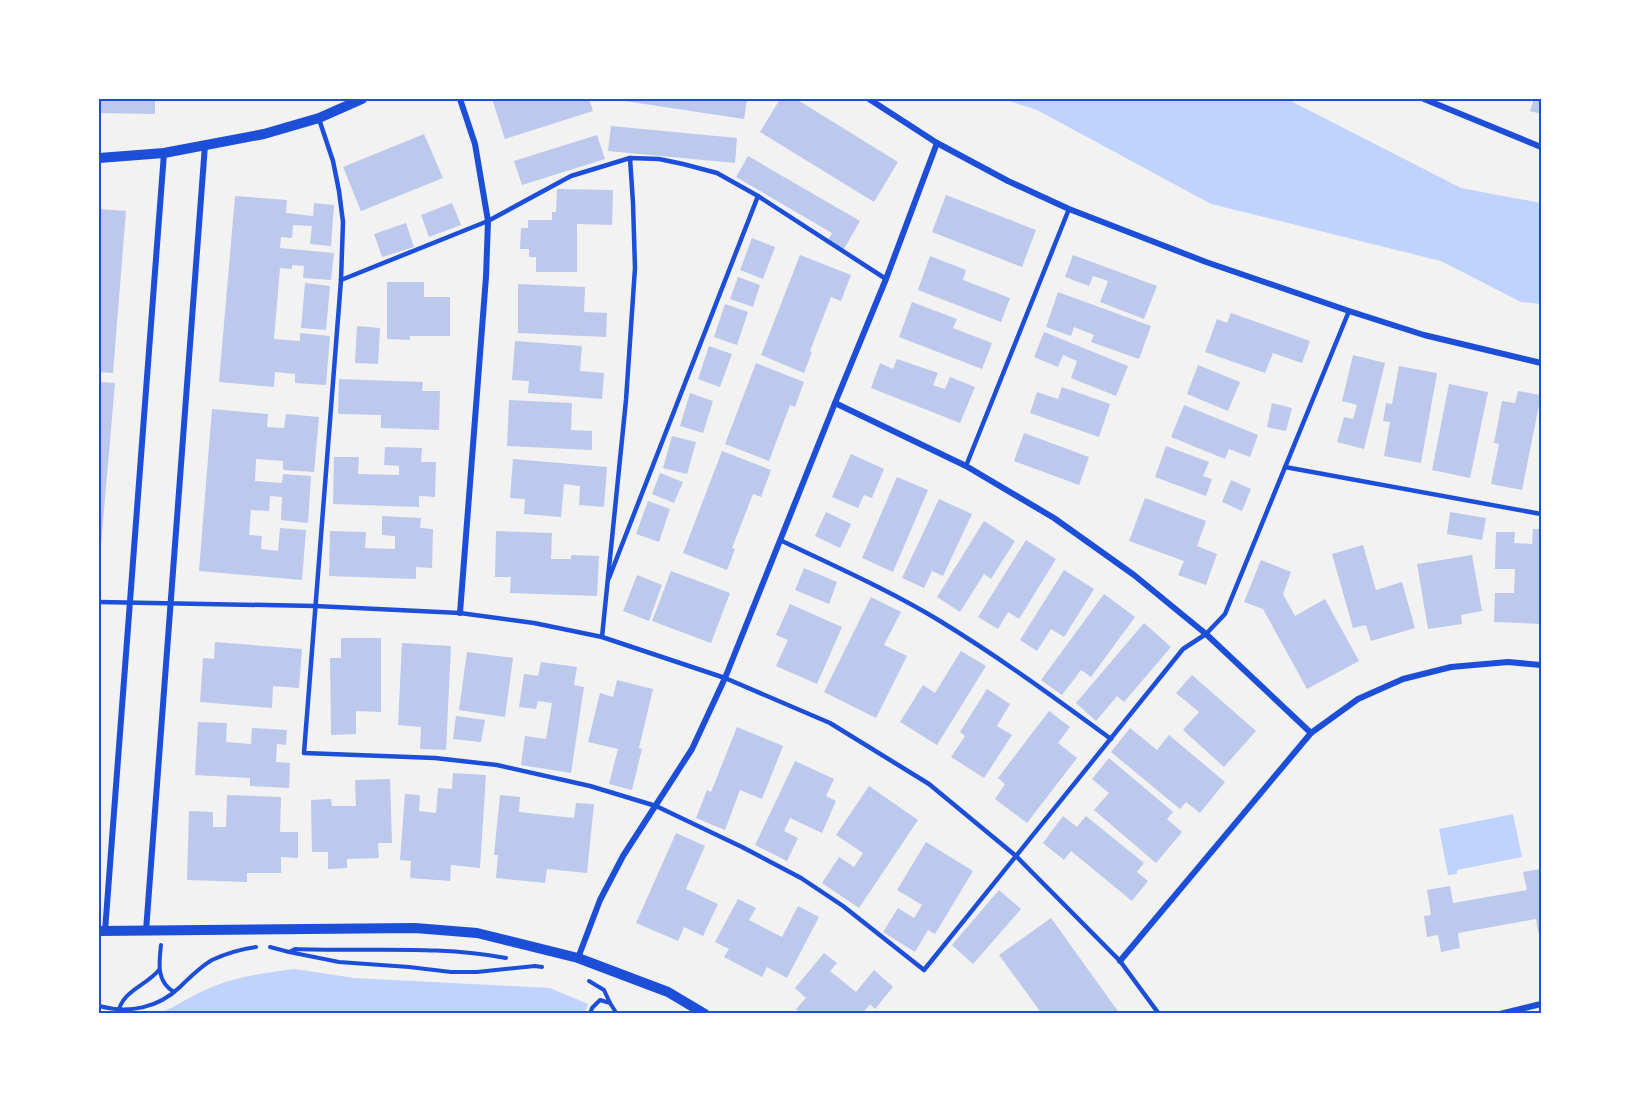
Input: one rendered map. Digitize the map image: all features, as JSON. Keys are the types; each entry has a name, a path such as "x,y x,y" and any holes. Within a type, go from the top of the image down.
{"street":[{"path":"99,158 164,153 264,134 319,118 362,99"},
{"path":"460,99 475,144 488,221 486,277 460,613"},
{"path":"869,99 937,143 1008,181 1069,209 1206,262 1348,311 1424,335 1541,363"},
{"path":"1424,99 1541,147"},
{"path":"579,958 605,892 623,856 692,749 725,678 886,279 937,143"},
{"path":"146,932 205,145"},
{"path":"164,153 130,603 102,932 415,928 477,933 579,958 668,992 705,1014"},
{"path":"835,403 966,466 1054,518 1134,575 1206,634 1311,733"},
{"path":"1120,961 1311,733 1358,699 1403,679 1451,667 1508,662 1541,665"},
{"path":"1500,1014 1541,1004"}],"lane":[{"path":"319,118 333,161 343,222 341,280 304,753 435,758 497,765 590,786 656,806 801,878 843,906 924,970 1183,649 1206,634 1224,614 1348,311"},
{"path":"341,280 488,221 571,176 630,158 659,159 717,172 886,279"},
{"path":"602,637 626,400 635,268 630,158"},
{"path":"607,583 758,196"},
{"path":"966,466 1069,209"},
{"path":"1285,467 1541,514"},
{"path":"780,540 879,587 939,621 1020,673 1111,739"},
{"path":"99,602 315,606 460,613 534,623 602,637 725,678 830,723 929,784 1017,856 1120,961 1159,1014"}],"path":[{"path":"162,942 159,970 161,979 174,992"},
{"path":"99,1006 118,1012 164,1000 212,960 253,947 272,947 339,962 409,966 451,972 477,972 535,966"},
{"path":"289,952 295,949 432,951 480,953 515,960"},
{"path":"526,962 545,968"},
{"path":"118,1012 122,999 153,977 159,970"},
{"path":"584,978 604,990 617,1014"},
{"path":"590,1014 592,1008 600,1000 610,1003"}],"water":[{"path":"1003,99 1287,99 1461,188 1541,203 1541,304 1521,302 1441,261 1211,204 1037,110"},
{"path":"1513,814 1522,857 1457,870 1457,874 1448,875 1439,829"},
{"path":"295,969 354,978 550,988 588,1004 584,1014 156,1014 225,982"}],"building":[{"path":"99,99 155,99 155,114 99,113"},
{"path":"492,99 589,99 593,111 505,139"},
{"path":"619,99 747,99 744,119"},
{"path":"780,99 796,99 898,162 874,202 760,132"},
{"path":"1534,99 1541,99 1541,114 1530,111"},
{"path":"611,126 737,138 735,163 608,151"},
{"path":"424,134 443,178 361,211 343,167"},
{"path":"597,135 605,159 522,185 514,161"},
{"path":"748,156 860,221 844,249 828,240 832,233 736,177"},
{"path":"557,189 613,190 612,225 577,224 577,272 536,272 536,257 529,257 529,249 520,249 521,228 528,228 528,220 552,220 552,212 556,212"},
{"path":"946,195 1036,230 1022,267 932,232"},
{"path":"235,196 287,200 286,213 313,216 314,203 334,205 331,246 310,244 312,226 293,225 292,238 281,237 280,248 334,253 331,280 303,278 304,266 292,265 292,269 280,268 274,339 300,341 300,333 330,336 326,385 295,383 295,374 275,372 274,387 219,382"},
{"path":"452,203 461,225 429,237 421,215"},
{"path":"99,209 126,211 113,373 99,372"},
{"path":"406,223 414,247 382,257 374,234"},
{"path":"752,238 775,247 763,279 740,270"},
{"path":"800,255 851,275 841,301 831,297 804,373 761,355"},
{"path":"1073,255 1157,286 1144,319 1100,302 1108,281 1093,276 1089,286 1065,277"},
{"path":"930,256 966,270 963,280 1010,298 1001,322 918,290"},
{"path":"738,277 760,285 753,307 730,299"},
{"path":"387,282 424,282 424,297 450,297 450,336 410,336 410,340 387,339"},
{"path":"305,283 330,286 326,330 301,328"},
{"path":"518,284 585,287 584,312 607,313 606,337 518,333"},
{"path":"1058,292 1151,326 1139,359 1091,342 1094,335 1074,327 1071,336 1046,327"},
{"path":"912,302 957,319 953,328 992,343 982,369 899,337"},
{"path":"725,304 748,312 737,345 714,337"},
{"path":"1231,313 1310,341 1302,363 1273,353 1265,373 1205,352 1217,319 1227,323"},
{"path":"357,326 380,328 378,364 355,363"},
{"path":"1044,332 1128,366 1116,396 1071,378 1077,361 1063,355 1058,367 1034,357"},
{"path":"515,341 582,346 580,371 604,373 602,399 528,393 529,381 512,380"},
{"path":"709,346 732,354 720,387 698,379"},
{"path":"1353,355 1385,363 1364,449 1337,442 1344,417 1353,419 1357,405 1342,401"},
{"path":"897,359 938,373 933,385 945,389 950,377 975,387 960,423 871,388 880,363 893,369"},
{"path":"756,363 804,382 795,407 790,405 769,461 725,444"},
{"path":"1198,365 1240,382 1228,411 1187,394"},
{"path":"1399,366 1437,373 1421,463 1384,456 1390,422 1383,421 1386,403 1392,404"},
{"path":"339,379 423,382 422,391 440,391 439,430 381,428 381,415 338,414"},
{"path":"99,382 115,383 101,545 99,545"},
{"path":"1449,384 1488,392 1470,478 1432,470"},
{"path":"1062,387 1110,404 1099,437 1030,413 1037,392 1058,399"},
{"path":"1518,391 1541,395 1522,490 1491,484 1499,444 1494,443 1502,401 1515,403"},
{"path":"690,393 713,401 703,433 680,426"},
{"path":"509,400 572,403 571,430 592,431 592,450 507,446"},
{"path":"1272,403 1292,408 1286,431 1267,427"},
{"path":"1184,405 1258,435 1250,457 1229,449 1225,459 1171,437"},
{"path":"212,409 268,414 267,427 284,428 286,414 319,417 314,472 283,470 283,461 256,459 255,481 282,483 283,474 311,476 308,523 281,520 282,497 270,496 269,511 251,510 249,535 262,536 261,549 278,551 280,528 306,530 302,580 199,571"},
{"path":"1024,433 1089,457 1079,485 1014,461"},
{"path":"672,436 696,442 687,474 663,468"},
{"path":"1166,446 1209,462 1203,476 1212,479 1206,496 1155,477"},
{"path":"385,447 422,448 421,462 436,462 435,497 419,496 419,507 333,504 334,457 359,457 358,474 399,475 399,466 384,465"},
{"path":"722,451 771,470 761,497 753,494 732,548 735,549 727,570 683,553"},
{"path":"851,454 884,469 872,498 864,495 858,508 832,497"},
{"path":"513,459 607,467 604,507 579,505 580,486 564,484 561,517 524,514 525,499 510,498"},
{"path":"660,473 683,482 674,503 652,494"},
{"path":"897,477 928,490 893,572 862,558"},
{"path":"1231,480 1251,489 1242,511 1222,502"},
{"path":"1145,498 1206,521 1197,546 1217,554 1206,585 1178,575 1184,561 1129,541"},
{"path":"939,499 972,514 943,576 932,571 924,588 902,578"},
{"path":"648,501 670,509 659,542 636,534"},
{"path":"826,512 851,524 840,548 815,536"},
{"path":"1450,512 1486,518 1482,540 1447,534"},
{"path":"382,516 421,518 420,528 433,529 432,568 416,567 416,579 329,576 330,531 366,532 365,548 395,549 395,536 382,535"},
{"path":"984,521 1015,541 991,579 984,574 960,612 937,597"},
{"path":"1533,529 1541,529 1541,624 1494,622 1495,593 1514,593 1515,569 1495,569 1496,532 1515,532 1514,543 1532,544"},
{"path":"496,531 552,533 551,559 571,559 571,555 599,556 597,596 510,593 511,577 495,577"},
{"path":"1026,540 1056,559 1019,619 1008,612 998,629 978,617"},
{"path":"1363,545 1376,590 1402,582 1415,628 1371,641 1366,625 1353,628 1332,554"},
{"path":"1472,555 1482,611 1461,615 1462,624 1428,629 1417,564"},
{"path":"1261,560 1291,572 1283,594 1295,616 1325,599 1359,661 1307,689 1263,609 1244,602"},
{"path":"804,568 837,582 829,604 795,590"},
{"path":"1064,570 1094,589 1064,637 1051,629 1037,651 1020,640"},
{"path":"671,571 730,593 711,643 652,621"},
{"path":"637,575 662,585 649,621 623,611"},
{"path":"1104,594 1135,617 1091,677 1081,670 1062,695 1041,680"},
{"path":"871,597 901,612 884,645 907,656 876,718 824,692"},
{"path":"790,604 842,627 817,684 776,666 788,640 776,635"},
{"path":"1144,623 1171,647 1124,702 1117,696 1096,721 1076,703"},
{"path":"341,638 381,638 381,712 356,711 356,734 331,735 330,658 341,658"},
{"path":"215,642 302,649 299,688 273,686 272,708 200,702 203,658 214,659"},
{"path":"402,643 451,646 446,750 420,749 421,727 398,725"},
{"path":"961,651 986,666 937,745 900,722 923,685 935,693"},
{"path":"467,652 513,658 505,717 459,710"},
{"path":"541,662 577,667 574,685 584,687 571,773 521,765 525,736 546,739 552,703 538,701 536,709 519,707 524,674 538,676"},
{"path":"1192,675 1256,731 1224,767 1183,730 1199,712 1176,693"},
{"path":"617,680 653,689 632,790 609,784 618,749 588,742 600,693 613,697"},
{"path":"987,689 1010,704 997,726 1012,735 984,778 951,757 965,736 960,732"},
{"path":"1049,711 1070,727 1058,743 1077,758 1027,823 995,799 1005,784 998,778"},
{"path":"456,716 485,720 481,742 453,739"},
{"path":"198,722 227,723 226,742 251,744 252,728 287,730 286,745 277,744 276,762 290,763 289,788 250,786 250,778 195,775"},
{"path":"737,727 783,746 762,799 740,790 725,830 696,818 707,790 711,792"},
{"path":"1130,728 1157,750 1169,735 1225,782 1200,813 1186,802 1180,809 1111,752"},
{"path":"1109,758 1173,812 1167,819 1182,832 1156,863 1094,810 1109,793 1092,779"},
{"path":"795,761 834,779 826,796 836,801 822,833 790,818 784,831 798,838 787,861 755,845"},
{"path":"453,773 486,775 480,868 451,865 450,881 410,878 411,861 400,860 405,794 420,795 419,811 436,813 438,788 452,789"},
{"path":"390,779 392,843 378,843 379,858 347,859 347,868 328,869 328,852 312,852 311,800 331,799 332,806 356,806 355,780"},
{"path":"869,786 918,820 859,908 822,883 839,857 854,867 863,853 836,835"},
{"path":"227,795 281,797 280,832 298,832 298,858 281,857 281,873 247,873 247,882 187,880 189,811 213,812 213,827 226,827"},
{"path":"500,795 520,797 519,812 574,818 576,803 594,804 587,873 547,869 545,883 496,878 498,855 494,855"},
{"path":"1063,816 1077,827 1086,816 1144,863 1137,872 1148,881 1132,901 1071,851 1064,860 1043,843"},
{"path":"676,833 705,846 686,889 718,904 703,936 684,927 678,941 636,923"},
{"path":"926,842 973,871 935,934 928,930 915,952 883,932 898,908 914,918 922,905 897,890"},
{"path":"1541,869 1541,932 1538,932 1536,919 1458,933 1460,948 1441,952 1438,935 1427,937 1424,916 1431,915 1427,890 1450,886 1453,903 1527,890 1523,872"},
{"path":"999,890 1021,909 973,964 952,945"},
{"path":"738,899 756,908 749,920 782,937 798,906 819,917 787,978 767,967 762,977 724,957 729,949 715,942"},
{"path":"1051,918 1120,1014 1042,1014 999,955"},
{"path":"824,953 837,963 830,971 856,992 874,970 893,987 875,1009 870,1004 862,1014 802,1014 796,1009 806,998 795,988"}]}
